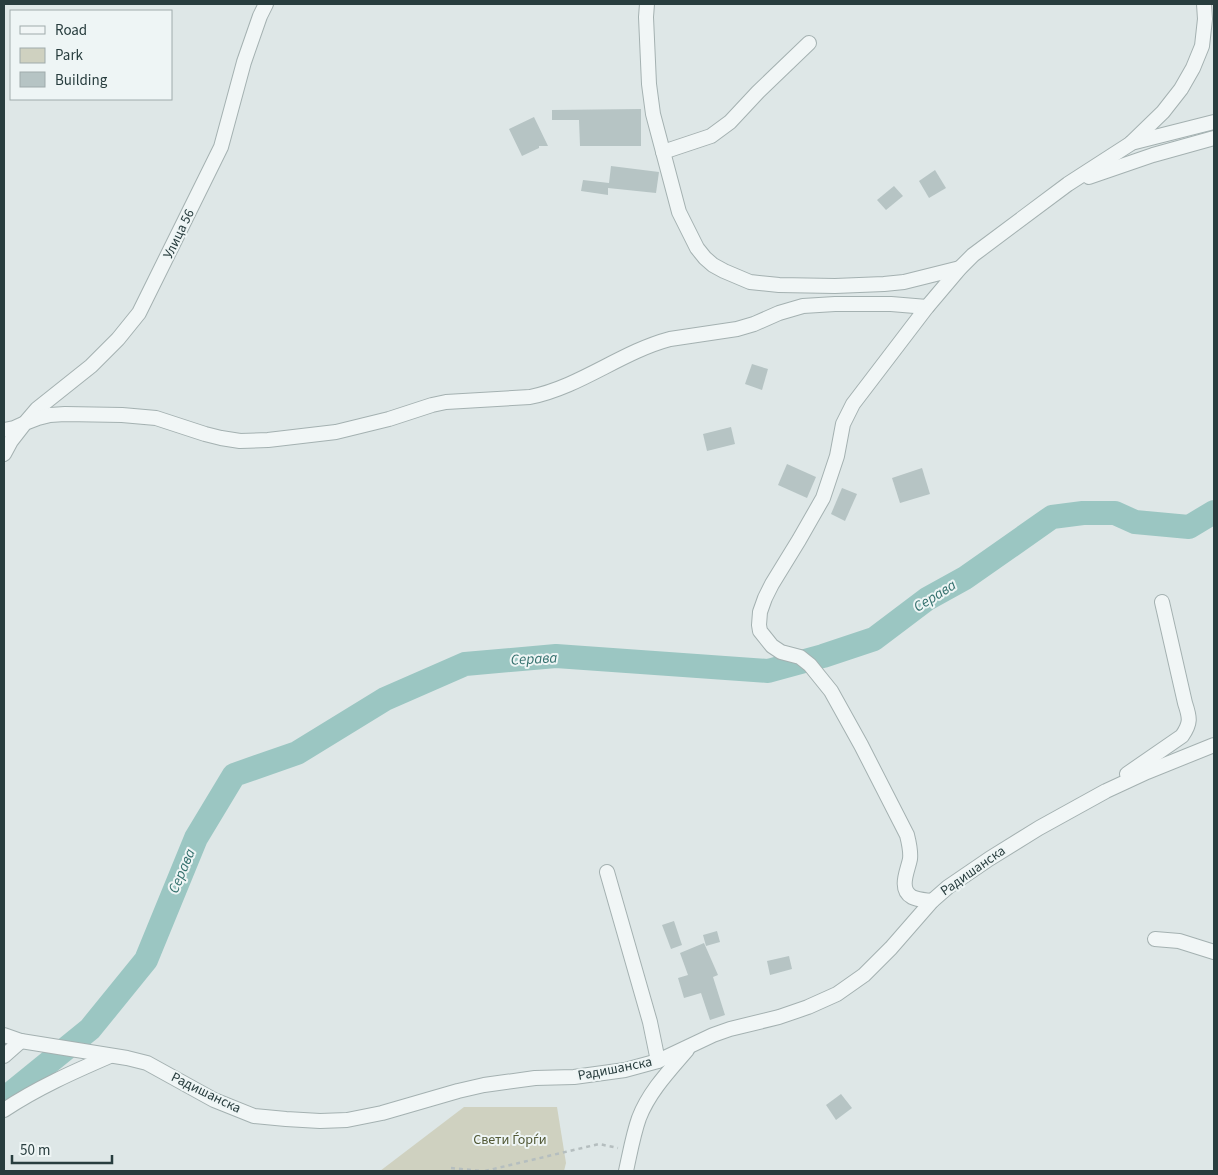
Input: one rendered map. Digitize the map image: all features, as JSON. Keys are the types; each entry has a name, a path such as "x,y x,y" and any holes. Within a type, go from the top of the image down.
{"street":[{"name":"Улица 56","path":"4,454 11,441 37,409 91,366 118,339 139,313 221,147 244,62 266,4"},
{"path":"647,4 649,84 653,114 679,212 697,248 712,265 750,282 779,285 835,286 904,282 960,268"},
{"path":"932,901 910,896 906,891 905,875 910,860 907,835 831,691 810,665 800,657 781,652 772,646 760,631 760,612 765,598 823,498 838,456 843,424 860,394 927,307 973,255 1068,184 1130,144 1163,112 1181,90 1202,46 1205,19 1204,4"},
{"path":"1205,19 1214,4"},
{"path":"663,152 712,136 730,122 758,92 809,44"},
{"path":"1130,144 1214,122"},
{"path":"1068,184 1153,155 1214,138"},
{"path":"4,430 44,417 65,414 122,415 156,418 205,434 240,441 268,440 336,432 389,420 446,402 530,397 544,394 659,342 737,329 754,324 779,312 802,306 891,304 927,307"},
{"path":"1106,791 1182,736 1188,728 1190,717 1185,703 1162,602"},
{"name":"Радишанска","path":"4,1035 21,1041 148,1063 214,1100 254,1116 320,1121 347,1120 382,1114 458,1091 484,1086 535,1078 574,1078 625,1070 658,1061 713,1035 779,1017 837,994 864,975 891,948 932,901 948,887 1014,843 1106,791 1214,745"},
{"path":"607,872 650,1022 658,1061"},
{"path":"1155,939 1179,941 1214,952"},
{"path":"4,1056 21,1041"},
{"path":"626,1171 639,1118 646,1104 666,1074 691,1046"},
{"path":"4,1110 23,1097 75,1071 112,1056"}],"path":[{"path":"485,1171 599,1144 630,1151"},
{"path":"451,1168 481,1171"}],"green space":[{"name":"Свети Ѓорѓи","path":"464,1107 557,1107 566,1163 564,1171 380,1171"}],"building":[{"path":"641,109 641,146 580,146 579,120 552,120 552,110"},
{"path":"534,117 548,146 539,146 539,148 522,156 509,129"},
{"path":"611,166 659,172 656,193 608,188 608,195 581,191 583,180 609,183"},
{"path":"935,170 946,188 929,198 919,181"},
{"path":"894,186 903,196 886,210 877,200"},
{"path":"752,364 768,369 762,390 745,384"},
{"path":"731,427 735,444 707,451 703,434"},
{"path":"787,464 816,477 807,498 778,485"},
{"path":"922,468 930,494 900,503 892,478"},
{"path":"842,488 857,494 845,521 831,514"},
{"path":"674,921 682,945 671,949 662,925"},
{"path":"717,931 720,942 706,946 703,935"},
{"path":"704,943 718,975 713,977 725,1015 710,1020 701,993 684,998 678,978 688,975 680,953"},
{"path":"789,956 792,969 770,975 767,961"},
{"path":"841,1094 852,1108 836,1120 826,1105"}],"waterway":[{"name":"Серава","path":"4,1099 90,1029 146,960 196,838 234,775 297,753 385,699 465,664 556,656 768,671 823,656 874,639 927,599 965,578 1052,517 1083,513 1115,513 1135,522 1189,527 1214,512"}]}
